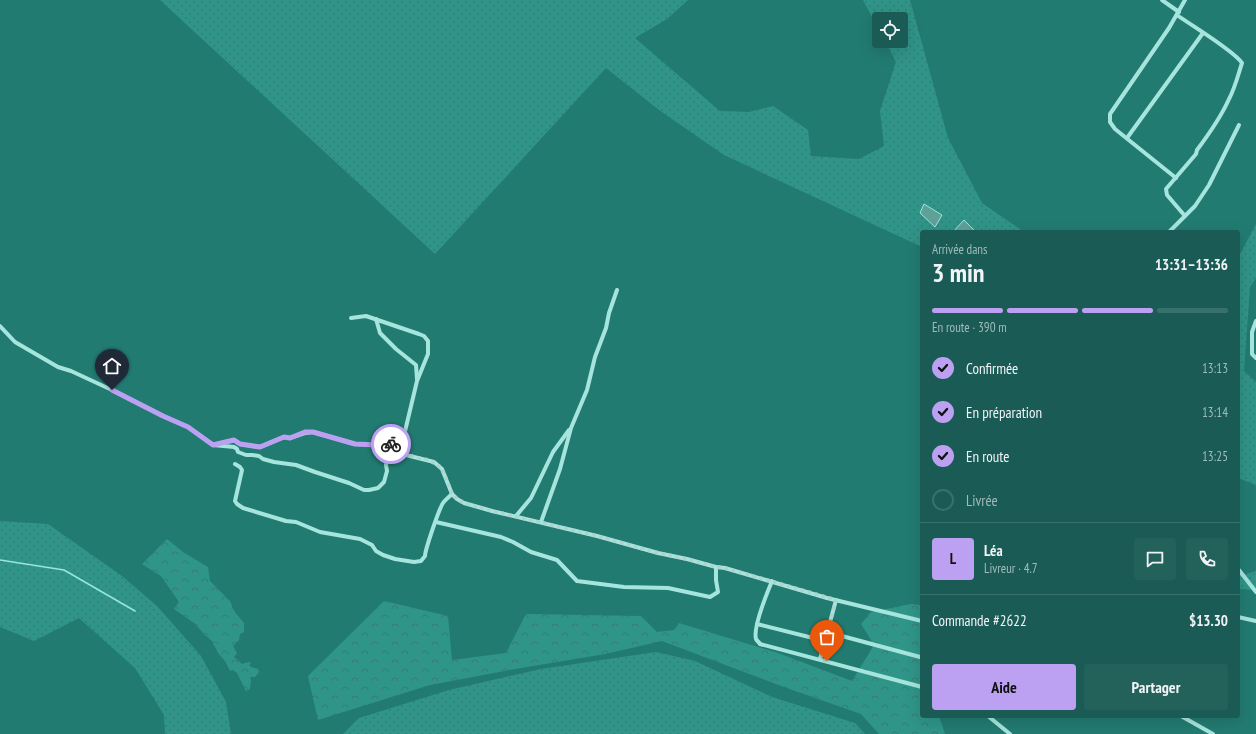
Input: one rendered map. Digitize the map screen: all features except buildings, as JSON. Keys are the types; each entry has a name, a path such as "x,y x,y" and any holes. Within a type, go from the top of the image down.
{"street":[{"path":"1162,0 1241,62 1225,109 1197,150 1196,154 1166,189 1167,195 1185,216"},
{"path":"1176,178 1115,129 1110,122 1110,114 1178,14 1185,0"},
{"path":"1127,138 1203,33"},
{"path":"1171,230 1195,206 1209,185 1239,125"},
{"path":"541,522 560,469 571,428 587,390 595,357 606,328 609,313 617,290"},
{"path":"351,318 366,316 419,334 427,339 429,345 428,354 417,381 401,448 402,454"},
{"path":"376,319 380,333 396,349 417,366 417,381"},
{"path":"1256,321 1252,332 1252,354 1256,358"},
{"path":"0,326 15,342 58,367 71,371 188,427 213,445 234,447 241,454 259,456 263,459 274,462 296,465 349,483 364,490 369,490 378,488 384,482 387,471 386,462 397,452 428,460 438,465 444,473 452,494 464,503 658,553 725,568 836,600 920,620"},
{"path":"516,516 531,498 553,452 571,428"},
{"path":"213,445 234,440 240,444 260,447 284,437 290,438 305,432 313,432 355,444 377,445 396,443 401,448"},
{"path":"235,464 242,470 235,501 240,506 257,513 302,524 320,532 360,539 372,545 379,553 388,557 414,562 421,561 425,556 425,551 436,522 438,512 443,503 452,494"},
{"path":"436,522 494,535 513,542 531,552 557,560 577,581 586,583 636,588 668,588 710,597 718,592 716,567"},
{"path":"1240,571 1256,592"},
{"path":"772,582 758,624 756,638 760,644 920,686"},
{"path":"820,659 836,600"},
{"path":"1240,617 1256,621"},
{"path":"758,624 825,641"},
{"path":"828,632 920,657"},
{"path":"990,718 1010,734"},
{"path":"1185,718 1213,734"}],"green space":[{"path":"160,0 688,0 667,19 635,38 720,111 749,112 773,106 808,130 811,156 859,159 884,146 880,111 896,62 889,48 908,48 908,12 872,12 872,17 863,0 910,0 948,138 982,203 1021,230 920,230 920,246 724,155 659,110 606,68 435,254"},
{"path":"1256,224 1256,278 1250,287 1244,371 1256,382 1256,485 1240,479 1240,254"},
{"path":"0,521 48,524 122,576 157,606 201,656 226,702 231,734 165,734 164,715 135,668 79,618 34,641 0,627"},
{"path":"167,539 183,552 208,567 210,581 230,601 234,611 244,623 244,632 240,634 239,640 233,646 237,653 234,657 242,664 249,662 251,663 249,665 251,667 258,669 259,672 255,677 250,677 250,689 246,691 237,673 233,670 230,671 212,641 194,623 174,609 179,602 161,576 142,564"},
{"path":"1256,571 1256,590 1240,589 1240,572 1246,574"},
{"path":"384,601 448,616 452,660 506,653 526,614 641,616 657,632 674,630 679,623 778,653 852,681 874,645 861,624 871,612 911,604 920,605 920,718 940,718 945,734 879,734 861,714 781,686 662,641 605,654 430,685 318,720 308,676"},
{"path":"656,652 695,661 772,697 855,723 865,734 343,734 359,718 449,690 541,669"}],"water":[{"path":"924,204 942,215 935,227 920,213"},
{"path":"964,220 974,230 955,230"}],"waterway":[{"path":"0,560 64,570 135,611"}],"way so far":[{"path":"391,444 396,443 400,446 402,454 422,458 438,465 444,473 452,494 464,503 579,533 597,536 658,553 725,568 836,600 820,659 827,661"}],"route":[{"path":"112,390 188,427 213,445 228,440 234,440 240,444 260,447 284,437 290,438 305,432 313,432 330,436 355,444 391,444"}]}
